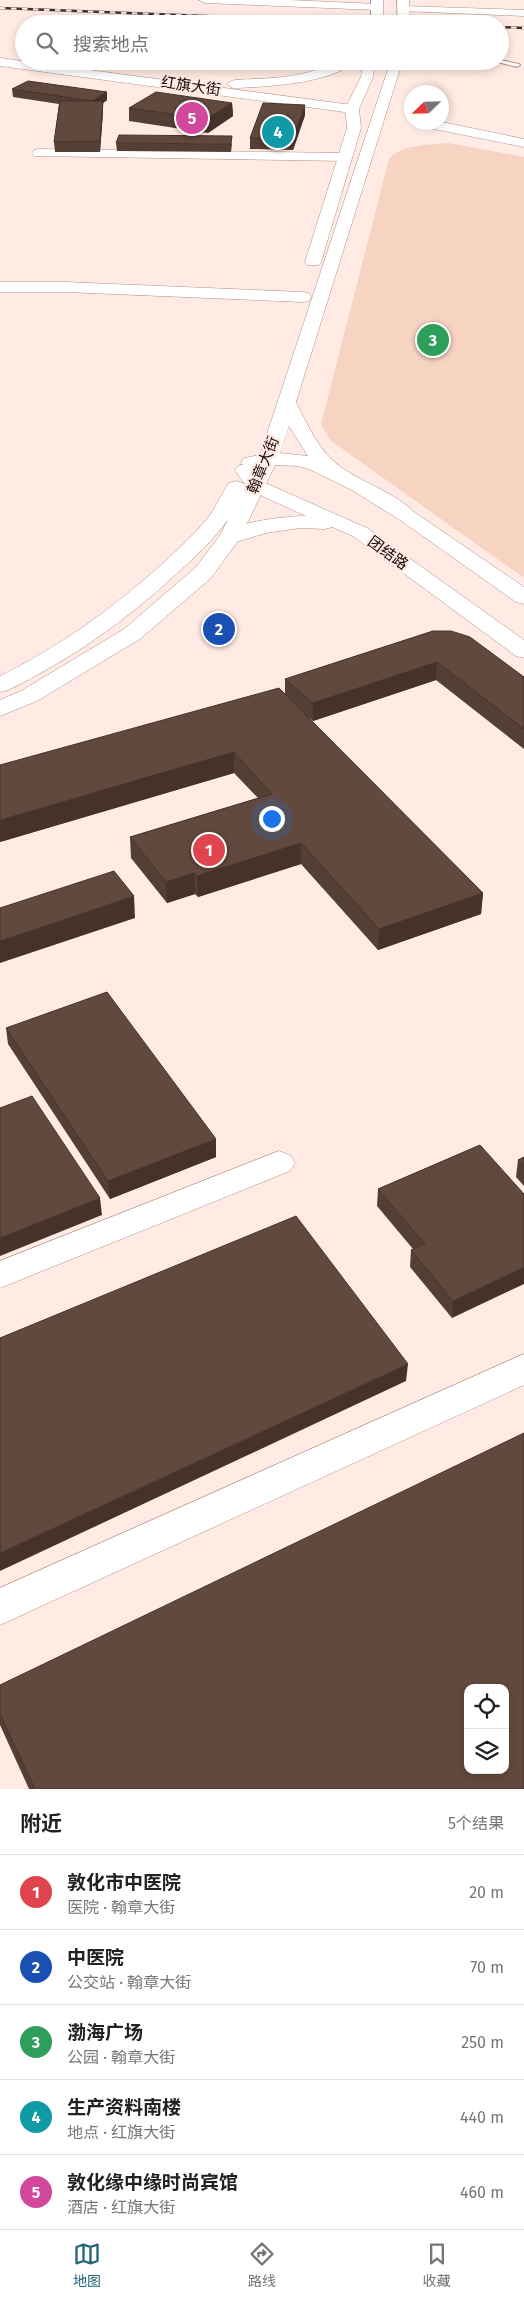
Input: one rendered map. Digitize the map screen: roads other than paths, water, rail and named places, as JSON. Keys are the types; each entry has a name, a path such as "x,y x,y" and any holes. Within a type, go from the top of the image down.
{"main road":[{"path":"205,0 377,3"},
{"path":"403,4 524,13"},
{"path":"0,55 15,57"},
{"name":"红旗大街","path":"0,62 15,64"},
{"name":"红旗大街","path":"67,70 353,104"},
{"name":"红旗大街","path":"122,70 233,84 353,104"},
{"path":"233,84 290,80 327,70"},
{"path":"297,314 354,128 353,104 367,77 368,70"},
{"name":"翰章大街","path":"268,460 287,402 395,114 394,70"},
{"path":"353,104 395,114"},
{"path":"449,117 524,133"},
{"path":"449,128 524,143"},
{"path":"39,153 345,157"},
{"path":"0,287 65,287 303,297"},
{"name":"翰章大街","path":"267,410 286,350"},
{"path":"287,402 302,437 317,456 338,474"},
{"path":"251,466 268,460 304,460 338,474 407,516 524,597"},
{"name":"翰章大街","path":"0,709 29,696 68,674 132,634 202,573 229,538 251,466"},
{"name":"翰章大街","path":"0,685 61,653 110,620 149,588 215,522 251,466"},
{"name":"团结路","path":"251,466 345,526 360,532 524,651"},
{"path":"229,538 256,527 289,523 321,523 345,526"},
{"path":"0,1275 279,1163"},
{"path":"0,1607 524,1369"}],"lane":[{"path":"509,63 517,65"}],"railway":[{"path":"0,8 178,15"},
{"path":"509,27 524,28"}],"place":[{"name":"敦化缘中缘时尚宾馆","path":"192,118"},
{"name":"生产资料南楼","path":"278,132"},
{"name":"渤海广场","path":"433,340"},
{"name":"中医院","path":"219,629"},
{"name":"敦化市中医院","path":"209,850"}]}
